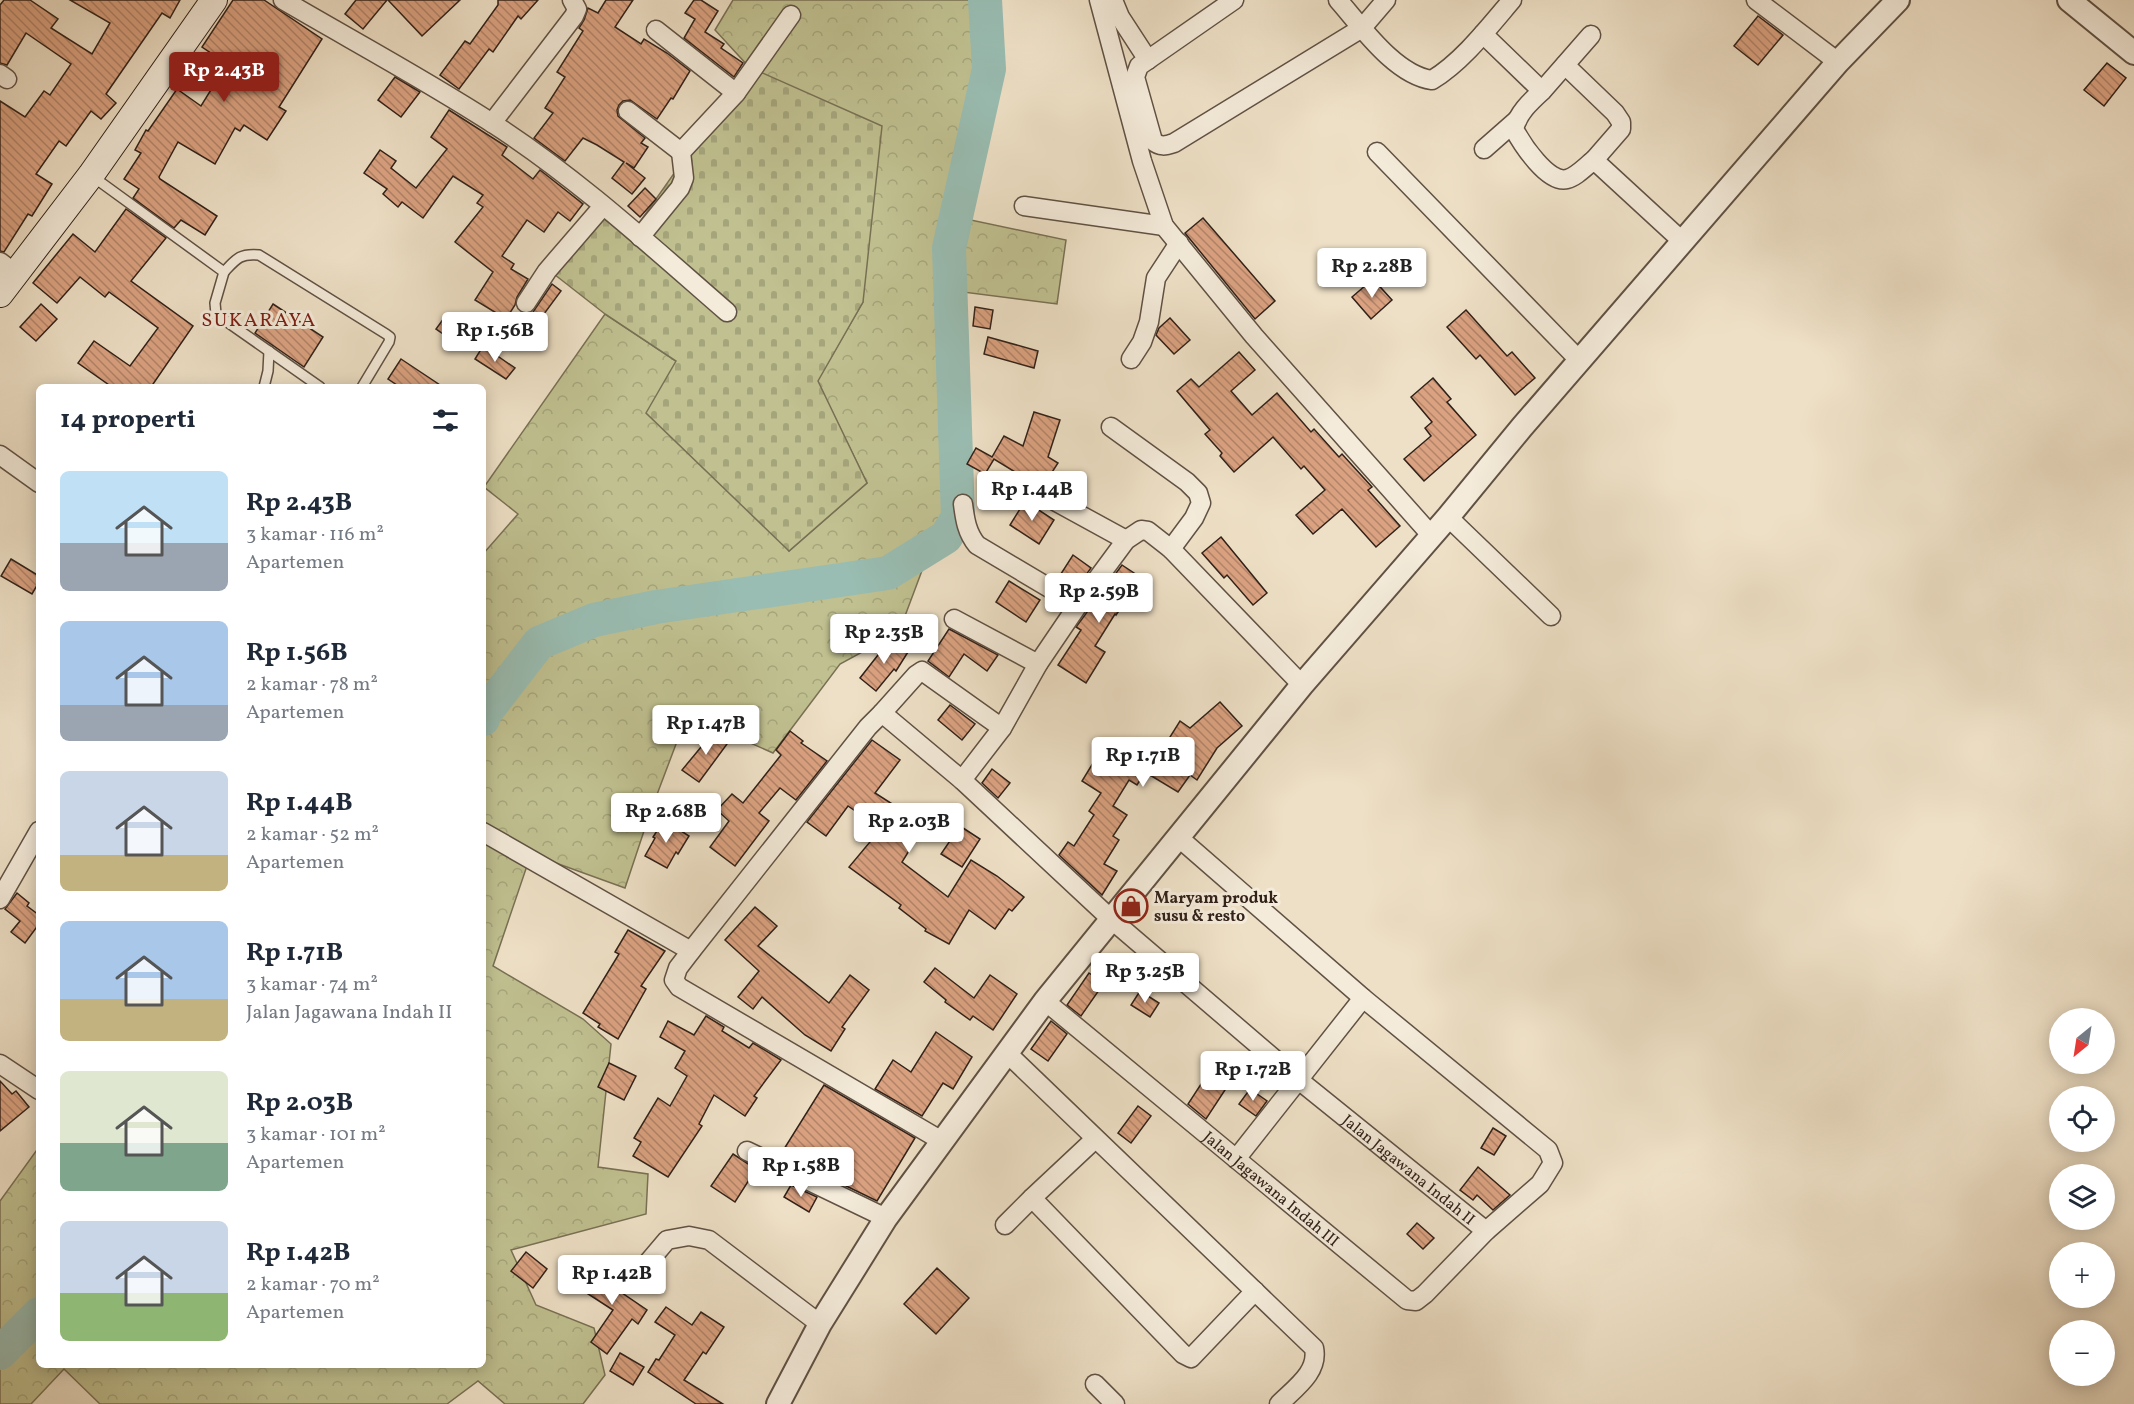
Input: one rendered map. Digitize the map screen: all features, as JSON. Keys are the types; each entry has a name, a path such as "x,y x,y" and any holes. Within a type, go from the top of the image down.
{"main road":[{"path":"0,294 8,268 91,175 214,0"}],"street":[{"path":"283,0 492,123 537,154 603,206 727,312"},
{"path":"492,123 574,16 577,9 572,0"},
{"path":"1099,0 1142,161 1164,226 1254,336 1431,535"},
{"path":"1113,0 1120,17 1148,60"},
{"path":"1234,0 1139,66 1135,77 1153,141 1162,146 1174,143 1362,28 1386,0"},
{"path":"1338,0 1393,60 1417,76 1432,80 1442,74 1483,34 1512,0"},
{"path":"1756,0 1838,63"},
{"path":"2070,0 2134,53"},
{"path":"778,1404 820,1324 886,1218 1046,1001 1302,685 1682,242 1894,1"},
{"path":"681,153 736,93 791,15"},
{"path":"656,30 736,93"},
{"path":"1483,34 1542,90"},
{"path":"1484,149 1517,120 1525,108 1591,35"},
{"path":"1517,120 1514,129 1521,141 1550,176 1560,180 1569,179 1594,160 1621,129 1621,122 1615,113 1565,65"},
{"path":"628,111 681,153 684,178 680,188 640,237"},
{"path":"1377,152 1580,361"},
{"path":"1594,160 1682,242"},
{"path":"526,303 547,271 603,206"},
{"path":"1024,206 1164,226"},
{"path":"1131,359 1142,342 1149,322 1156,278 1179,243"},
{"path":"1111,427 1187,482 1198,493 1202,503 1171,549"},
{"path":"0,455 36,481"},
{"path":"1020,482 1126,540"},
{"path":"963,504 968,531 977,545 1078,605"},
{"path":"1448,517 1551,616"},
{"path":"962,780 1002,728 1038,664 1078,605 1126,540 1141,530 1148,531 1171,549 1302,685"},
{"path":"954,619 1038,664"},
{"path":"942,1141 679,987 674,980 675,974 691,951 854,744 916,675 922,671 930,675 1002,728"},
{"name":"Jalan Jagawana Indah II","path":"882,713 962,780 1112,920 1300,1081 1486,1231"},
{"path":"486,834 691,951"},
{"path":"0,899 36,836"},
{"path":"1178,837 1363,998 1548,1150 1553,1163 1540,1184 1486,1231"},
{"path":"1236,1159 1300,1081 1363,998"},
{"name":"Jalan Jagawana Indah III","path":"1046,1001 1407,1300 1416,1301 1486,1231"},
{"path":"1006,1053 1314,1347 1316,1355 1313,1369 1279,1404"},
{"path":"0,1064 36,1088"},
{"path":"1005,1225 1095,1139"},
{"path":"747,1151 886,1218"},
{"path":"1032,1198 1187,1357 1191,1358 1255,1291"},
{"path":"634,1279 667,1240 689,1236 709,1240 820,1324"},
{"path":"1095,1384 1115,1404"}],"lane":[{"path":"91,175 224,272"},
{"path":"316,384 216,314 215,303 224,272 237,258 247,254 259,255 390,337 364,384"},
{"path":"265,384 268,371 268,351"}],"green space":[{"path":"733,0 998,0 975,153 947,215 1066,240 1057,304 940,289 950,390 963,461 899,632 840,664 773,753 687,715 625,888 531,854 493,966 583,1019 611,1044 598,1167 648,1174 646,1214 511,1250 536,1305 594,1328 605,1375 583,1404 505,1404 478,1381 447,1404 100,1404 64,1369 31,1404 0,1404 0,1201 36,1151 36,1368 486,1368 486,551 518,514 486,489 486,484 605,314 676,361 789,551 867,483 817,381 863,302 749,67 715,30"},
{"path":"749,67 882,126 863,302 818,381 867,483 789,551 646,413 676,361 605,314 550,271 598,212 630,236"}],"building":[{"path":"4,0 30,0 58,19 51,28 92,54 110,23 70,0 180,0 170,18 162,13 106,94 116,103 101,119 91,111 66,146 59,141 36,174 52,184 32,216 28,214 4,252 0,251 0,101 25,117 44,91 50,95 71,64 26,33 7,65 0,63 0,5"},
{"path":"233,0 264,0 322,39 279,107 286,111 267,140 244,125 240,131 235,128 215,164 178,142 159,177 217,216 205,235 181,220 174,228 133,198 139,189 124,179 141,153 135,150 146,130 148,131 177,89 201,106 227,64 202,47"},
{"path":"356,0 387,0 363,29 345,14"},
{"path":"388,0 460,0 422,36"},
{"path":"498,0 538,0 521,19 518,16 493,52 489,49 459,89 440,75 465,41 470,44 498,5"},
{"path":"606,0 633,0 615,27 641,44 644,39 690,71 673,99 671,98 657,119 630,100 623,101 619,105 618,116 645,138 641,143 648,147 634,168 626,163 645,178 632,194 612,178 624,162 597,145 583,138 565,161 534,138 553,113 545,108 565,77 557,72 583,31 579,28 588,8 598,13"},
{"path":"694,0 701,0 718,11 705,32 724,44 721,48 743,63 734,77 684,38 695,19 685,13"},
{"path":"1758,16 1783,35 1758,65 1734,46"},
{"path":"2107,63 2126,78 2104,106 2084,90"},
{"path":"395,77 420,92 401,117 378,100"},
{"path":"449,110 507,147 502,155 533,179 540,170 583,204 570,221 558,212 544,232 527,220 502,256 514,264 511,269 528,279 506,319 475,300 493,272 455,242 483,207 477,203 483,195 453,176 423,218 402,202 398,207 383,194 387,189 364,173 380,150 396,161 391,168 416,188 447,149 431,137"},
{"path":"645,188 656,199 640,217 628,206"},
{"path":"126,209 166,238 131,281 193,326 153,384 108,384 78,363 94,341 130,366 158,328 109,292 105,297 80,277 57,303 33,283 73,234 95,252"},
{"path":"1203,218 1275,301 1255,319 1185,233"},
{"path":"1373,279 1392,300 1371,319 1352,297"},
{"path":"552,284 561,291 541,318 533,312"},
{"path":"41,304 57,319 36,341 20,327"},
{"path":"273,304 323,337 304,367 255,333"},
{"path":"975,307 993,310 990,329 973,326"},
{"path":"1466,310 1507,356 1512,352 1535,378 1515,395 1480,355 1476,359 1447,327"},
{"path":"447,314 460,323 449,338 436,329"},
{"path":"1170,318 1190,340 1174,354 1156,335 1159,328"},
{"path":"988,337 1038,351 1034,368 984,354"},
{"path":"483,346 515,368 506,379 475,359"},
{"path":"1239,352 1255,370 1231,391 1252,415 1277,393 1311,432 1314,429 1339,457 1342,454 1372,487 1368,490 1400,526 1376,547 1342,509 1313,534 1296,515 1325,490 1304,466 1301,469 1273,437 1234,472 1220,456 1222,453 1205,434 1210,430 1177,391 1191,379 1199,387"},
{"path":"401,359 438,384 396,384 388,379"},
{"path":"1433,378 1451,399 1447,402 1476,435 1424,481 1404,459 1431,436 1425,428 1432,422 1411,397"},
{"path":"1034,412 1060,420 1048,457 1058,463 1045,483 1025,472 1015,472 994,459 985,474 967,464 976,448 992,457 1004,436 1023,446"},
{"path":"1025,501 1054,520 1039,544 1010,525"},
{"path":"1221,537 1267,593 1253,605 1227,575 1224,578 1202,553"},
{"path":"1073,555 1091,568 1075,590 1057,580"},
{"path":"11,559 36,574 36,587 32,594 1,576"},
{"path":"1122,565 1143,579 1129,601 1127,599 1115,614 1095,646 1105,652 1086,683 1058,665 1081,630 1076,627"},
{"path":"1009,581 1040,600 1026,622 996,602"},
{"path":"949,629 998,655 987,671 964,654 949,677 928,661"},
{"path":"889,641 908,652 896,671 894,669 876,691 860,678"},
{"path":"1220,702 1242,726 1217,748 1197,780 1190,775 1178,792 1145,772 1137,785 1129,780 1113,806 1127,815 1113,836 1119,840 1104,864 1117,871 1102,895 1059,855 1068,842 1074,846 1094,815 1089,811 1101,793 1082,781 1093,763 1113,775 1131,745 1155,761 1180,721 1190,728"},
{"path":"950,705 975,724 962,740 938,720"},
{"path":"716,729 730,740 699,782 682,770"},
{"path":"790,731 803,741 801,743 827,761 796,800 780,788 759,813 769,821 735,866 710,847 729,821 717,810 732,794 743,803 781,755 776,750"},
{"path":"872,740 900,760 875,793 925,825 902,862 948,897 971,860 1024,897 1012,911 1009,909 995,929 969,910 949,944 925,931 926,929 899,908 901,905 849,867 880,830 874,824 848,806 826,836 807,822"},
{"path":"992,769 1010,783 998,798 982,783"},
{"path":"664,820 689,836 667,868 645,856"},
{"path":"960,826 980,839 962,867 941,854"},
{"path":"17,893 29,903 27,906 36,913 36,928 25,943 11,932 20,921 5,909"},
{"path":"755,907 777,926 758,946 829,1003 850,975 869,990 842,1027 845,1029 831,1051 805,1035 762,997 753,1009 738,997 759,971 725,940"},
{"path":"628,930 665,951 641,986 646,989 618,1039 598,1027 600,1024 583,1013 619,954 615,952"},
{"path":"935,968 974,998 990,975 1017,994 993,1030 973,1016 970,1020 945,1002 946,1000 924,982"},
{"path":"1089,973 1104,983 1081,1016 1067,1005"},
{"path":"1140,991 1159,1003 1150,1017 1131,1005"},
{"path":"706,1016 724,1027 722,1031 749,1048 753,1043 781,1060 754,1096 757,1098 745,1116 714,1095 699,1124 702,1126 668,1177 633,1156 641,1142 634,1138 658,1098 670,1106 687,1076 675,1068 685,1051 660,1037 668,1021 694,1035"},
{"path":"1051,1021 1067,1034 1048,1061 1031,1049"},
{"path":"936,1032 972,1057 953,1089 943,1083 922,1116 875,1089 893,1060 911,1072"},
{"path":"609,1063 636,1076 624,1100 598,1087"},
{"path":"1205,1078 1225,1090 1206,1119 1188,1104"},
{"path":"0,1081 12,1094 16,1091 29,1107 0,1131"},
{"path":"824,1085 915,1138 877,1201 803,1165 805,1162 784,1149"},
{"path":"1250,1089 1267,1101 1256,1116 1239,1104"},
{"path":"1138,1106 1151,1116 1131,1143 1118,1133"},
{"path":"1493,1128 1506,1136 1494,1155 1481,1148"},
{"path":"733,1154 756,1169 735,1202 711,1186"},
{"path":"1478,1167 1510,1195 1493,1210 1477,1195 1473,1200 1460,1190"},
{"path":"791,1185 817,1197 809,1212 784,1197"},
{"path":"1417,1223 1434,1238 1423,1249 1407,1234"},
{"path":"526,1252 547,1269 533,1288 511,1271"},
{"path":"604,1257 620,1268 609,1284 647,1310 638,1324 632,1319 607,1354 591,1342 613,1310 582,1290"},
{"path":"937,1268 969,1298 936,1334 904,1304"},
{"path":"666,1307 692,1325 701,1312 724,1327 706,1354 703,1352 684,1380 723,1404 696,1404 648,1372 656,1359 659,1360 675,1335 655,1322"},
{"path":"620,1353 644,1367 633,1385 610,1371"}],"waterway":[{"path":"486,712 539,643 594,620 656,607 888,573 946,537 958,517 949,248 989,69 985,0"},
{"path":"0,1353 36,1317"}],"place":[{"name":"Maryam produk susu & resto","path":"1131,906"}],"district":[{"name":"SUKARAYA","path":"259,319"}]}
